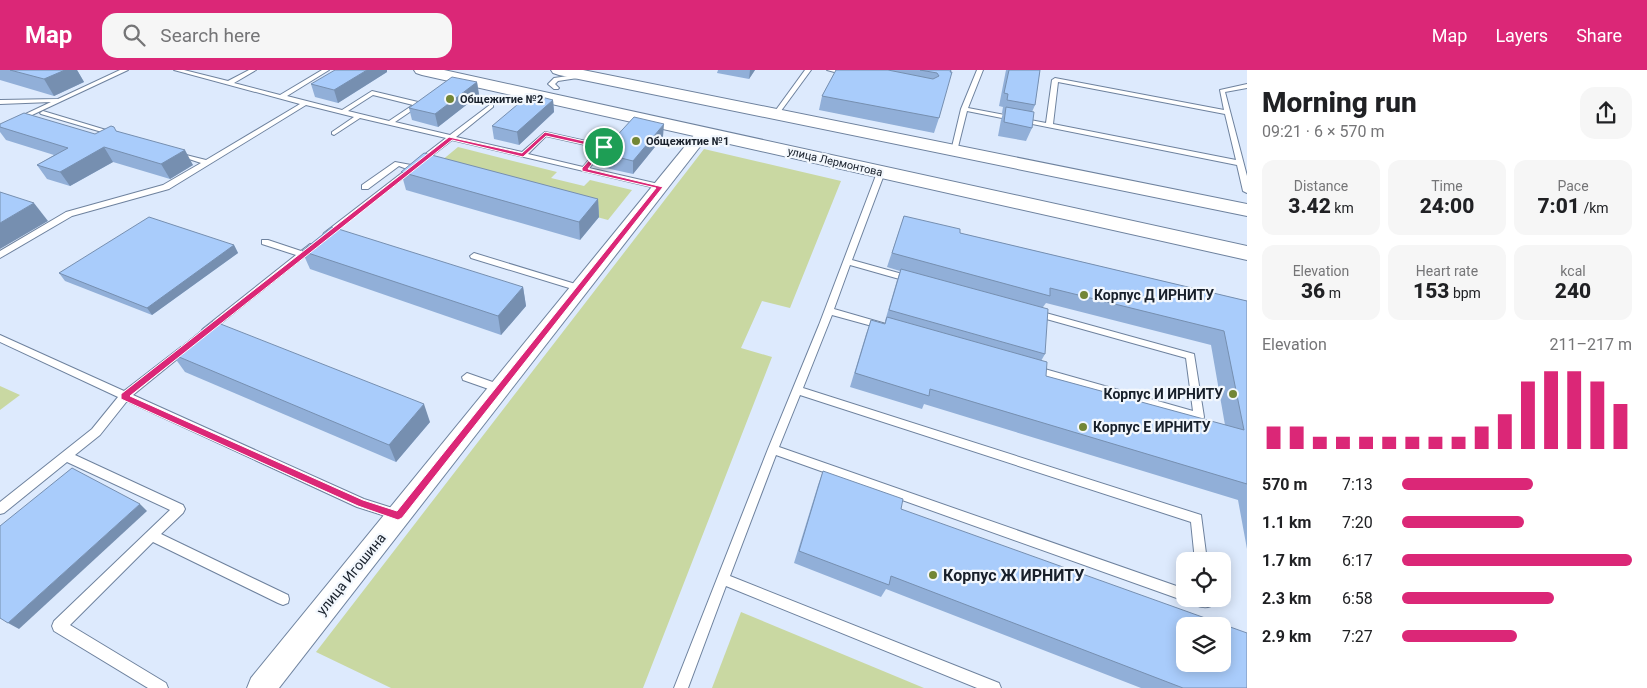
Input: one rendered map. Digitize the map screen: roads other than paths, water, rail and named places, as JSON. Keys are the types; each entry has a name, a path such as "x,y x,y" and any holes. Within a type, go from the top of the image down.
{"main road":[{"name":"улица Лермонтова","path":"423,70 1247,253"},
{"path":"558,79 588,76 1247,210"}],"street":[{"name":"улица Игошина","path":"261,688 704,132"}],"lane":[{"path":"0,128 125,70"},
{"path":"177,70 187,71 305,103 660,187"},
{"path":"228,83 253,70"},
{"path":"281,97 326,70"},
{"path":"423,70 428,70"},
{"path":"776,114 808,70"},
{"path":"830,70 857,75"},
{"path":"954,151 964,109 980,70"},
{"path":"1049,126 1055,80 1228,113"},
{"path":"1247,86 1222,91 1247,191"},
{"path":"343,112 372,93 418,104 390,123"},
{"path":"0,102 62,99"},
{"path":"0,255 69,214 166,187 305,103"},
{"path":"199,337 490,106"},
{"path":"964,109 1240,163"},
{"path":"43,113 123,137"},
{"path":"334,133 359,116"},
{"path":"523,155 545,134 604,147 584,170"},
{"path":"165,149 207,162"},
{"path":"365,188 398,164 413,168"},
{"path":"681,688 848,262 881,172"},
{"path":"265,242 302,254"},
{"path":"474,256 579,288"},
{"path":"848,262 924,283"},
{"path":"829,311 897,330"},
{"path":"1020,366 1199,417 1191,356 1029,312"},
{"path":"0,338 124,397 361,503 398,516"},
{"path":"0,509 96,432 124,397 192,343"},
{"path":"466,377 500,389"},
{"path":"797,390 1197,519 1201,552"},
{"path":"773,450 1176,592"},
{"path":"66,456 179,509 59,626 161,688"},
{"path":"152,536 283,598"},
{"path":"723,579 994,688"}],"place":[{"name":"Общежитие №2","path":"450,99"},
{"name":"Общежитие №1","path":"636,141"},
{"name":"Корпус Д ИРНИТУ","path":"1084,295"},
{"name":"Корпус И ИРНИТУ","path":"1233,394"},
{"name":"Корпус Е ИРНИТУ","path":"1083,427"},
{"name":"Корпус Ж ИРНИТУ","path":"933,575"}]}
